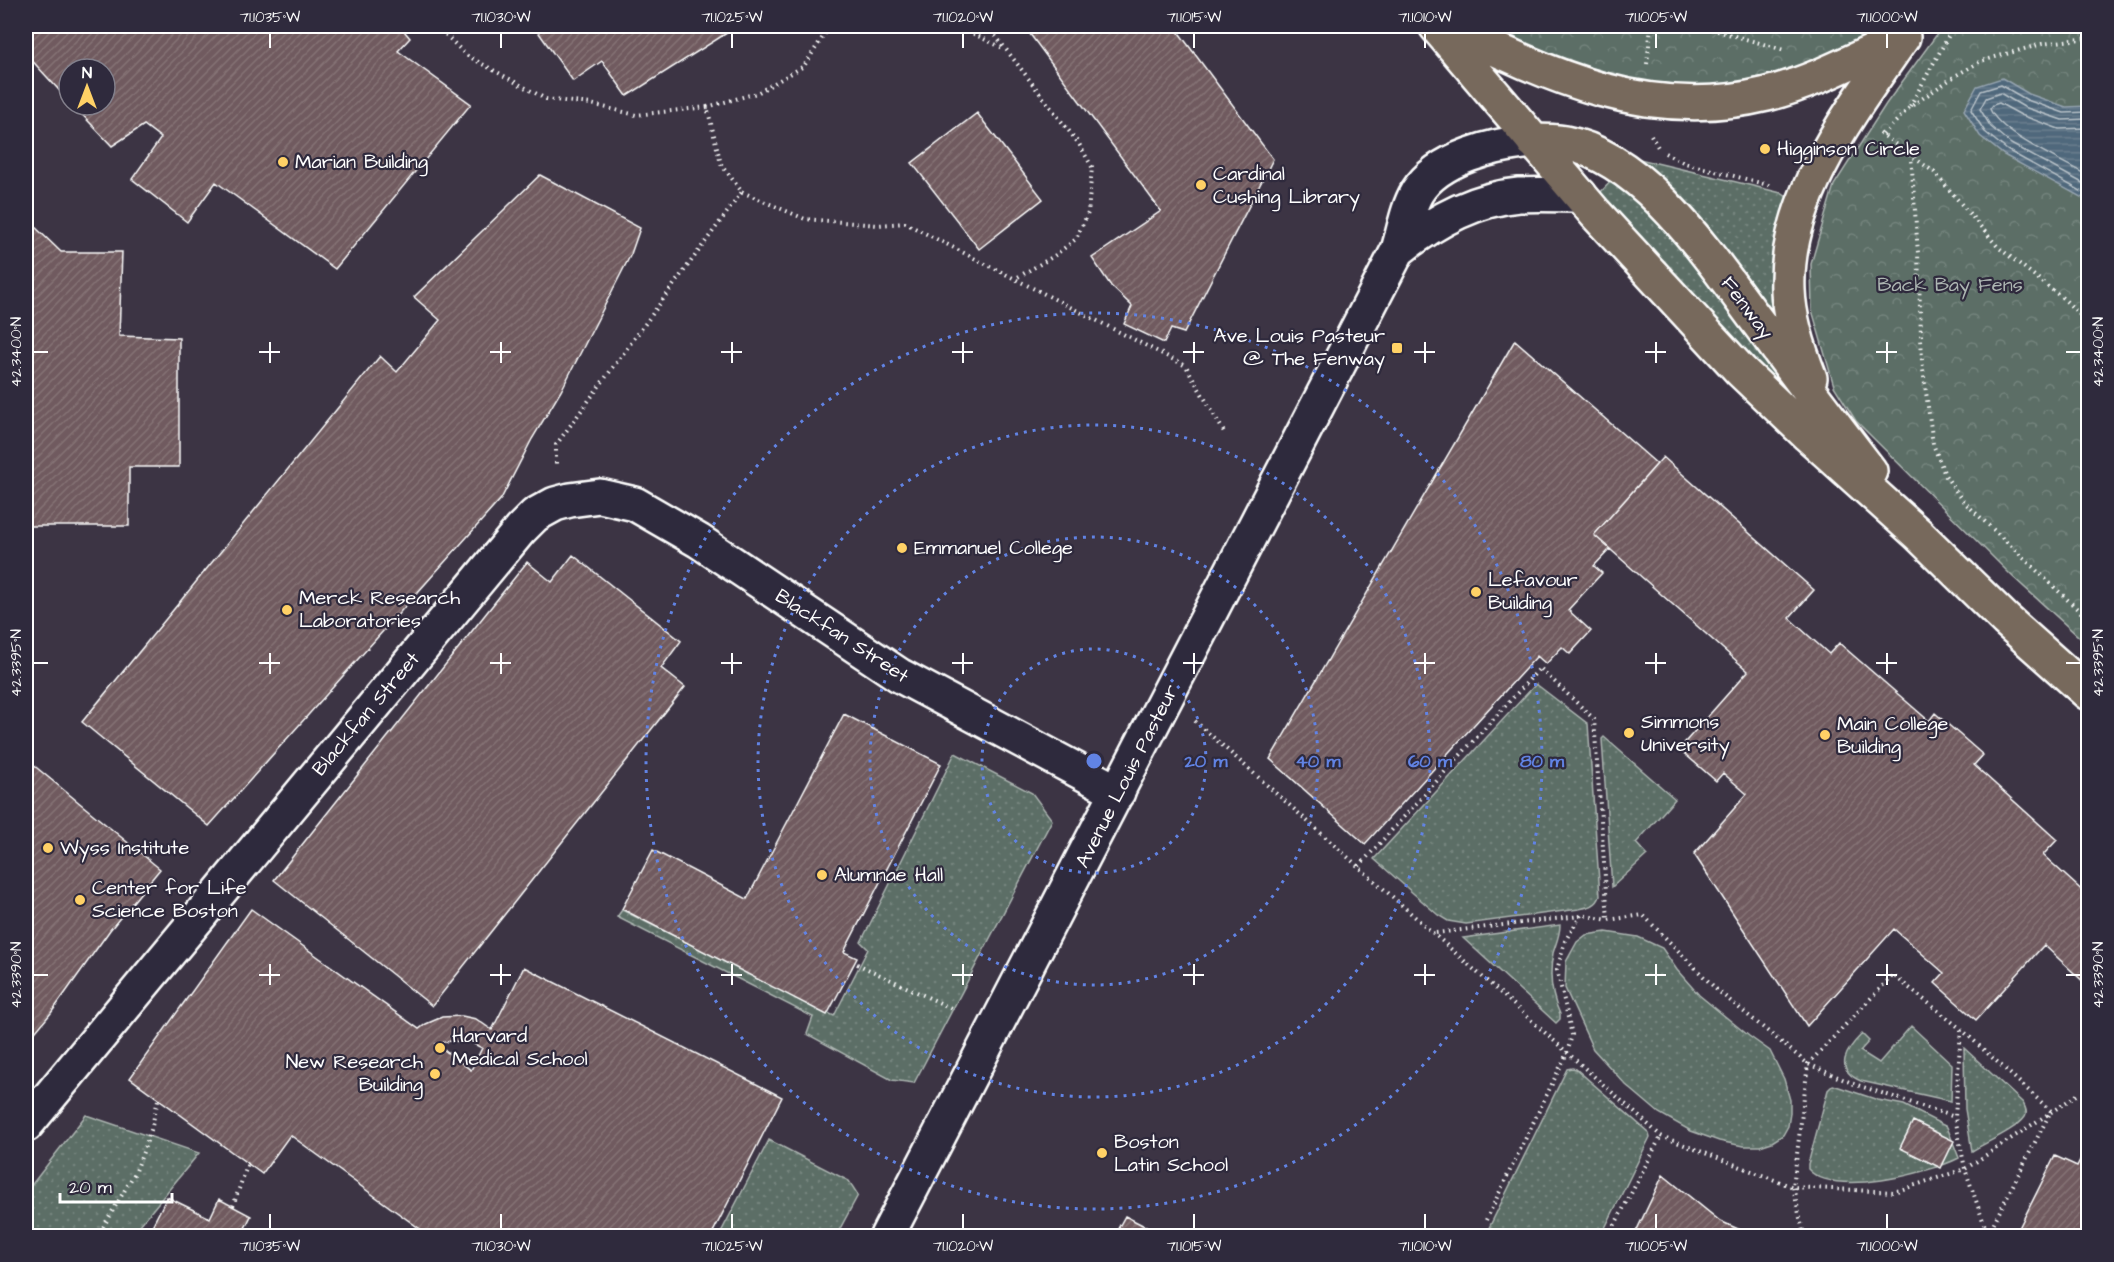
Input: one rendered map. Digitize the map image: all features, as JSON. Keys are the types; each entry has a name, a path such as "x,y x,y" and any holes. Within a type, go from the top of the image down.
{"main road":[{"name":"Fenway","path":"1436,26 1580,195 1742,371 1808,435 1918,534 2006,620 2088,693"},
{"path":"1447,26 1539,68 1578,83 1646,100 1688,103 1728,101 1785,88 1907,32"},
{"path":"1827,415 1807,371 1791,316 1788,290 1791,244 1801,213 1828,150 1907,32"},
{"name":"Fenway","path":"1533,141 1563,142 1595,153 1621,168 1674,213 1918,534"},
{"name":"Avenue Louis Pasteur","path":"887,1236 1398,250 1412,202 1421,186 1433,176 1471,154 1493,147 1533,141"},
{"name":"Avenue Louis Pasteur","path":"1398,250 1421,231 1443,219 1491,200 1520,195 1580,195"},
{"name":"Blackfan Street","path":"26,1125 515,535 535,515 555,504 586,496 600,496 635,504 650,511 699,541 898,675 1118,792"}],"path":[{"path":"437,26 466,55 546,99 591,104 636,116 707,107 757,93 804,66 830,26"},
{"path":"957,26 1007,50"},
{"path":"988,26 1079,144 1092,167 1088,213 1076,239 1054,256 1015,279"},
{"path":"1647,69 1651,26"},
{"path":"1700,26 1785,50"},
{"path":"1910,107 1953,26"},
{"path":"2088,38 2042,44 1981,61 1910,107 1883,135 1934,172 1998,248 2065,300 2088,323"},
{"path":"707,107 721,164 742,192 805,219 878,225 906,223 1186,366 1224,432"},
{"path":"1649,131 1658,147 1667,155 1685,163 1750,182 1782,188"},
{"path":"1911,155 1922,362 1933,444 1945,475 1962,500 2088,619"},
{"path":"555,504 556,445 742,192"},
{"path":"1359,866 1540,668 1594,719 1608,920"},
{"path":"1168,696 1661,1136 1793,1187 1894,1192 1965,1169 2080,1093"},
{"path":"1435,933 1581,915 1608,920 1643,915 1717,990 1808,1064 1854,1084 1955,1117"},
{"path":"1486,1220 1567,1053 1572,1035 1557,970 1565,941 1581,915"},
{"path":"856,964 953,1010"},
{"path":"1804,1236 1793,1187 1808,1064 1893,975 1961,1029 2051,1111"},
{"path":"1961,1029 1955,1117 1965,1169 1988,1236"},
{"path":"95,1236 102,1229 136,1171 151,1130 158,1100"},
{"path":"1988,1236 2051,1111"},
{"path":"1609,1236 1661,1136"},
{"path":"232,1206 248,1163"}],"green space":[{"path":"1499,26 1883,26 1835,51 1779,74 1722,88 1663,87 1612,79 1534,50"},
{"name":"Back Bay Fens","path":"1943,26 2088,26 2088,645 2013,577 1856,421 1834,386 1812,310 1811,264 1834,185 1886,104"},
{"path":"1631,157 1781,193 1790,199 1778,313 1774,319 1731,265 1705,226 1681,198"},
{"path":"1616,176 1630,187 1720,289 1808,423 1597,196"},
{"path":"1536,684 1588,724 1599,899 1589,907 1579,909 1466,924 1448,921 1438,915 1374,859"},
{"path":"1604,737 1675,799 1636,843 1647,855 1612,887 1602,739"},
{"path":"955,753 1032,793 1052,820 914,1083 892,1080 807,1034 813,1017 617,917 622,910 834,1016 868,949 861,942"},
{"path":"1560,925 1551,969 1553,992 1560,1014 1560,1019 1556,1023 1463,938"},
{"path":"1606,932 1638,937 1662,948 1677,970 1699,995 1770,1051 1784,1079 1790,1100 1788,1126 1783,1135 1760,1146 1743,1146 1719,1141 1691,1131 1659,1113 1626,1085 1593,1049 1565,988 1566,962 1577,942 1586,935"},
{"path":"1911,1026 1952,1064 1951,1101 1861,1081 1847,1071 1845,1059 1847,1053 1862,1034 1869,1041 1860,1051 1879,1063"},
{"path":"1964,1048 2023,1103 2026,1111 2021,1122 1972,1151 1965,1109"},
{"path":"1567,1069 1576,1069 1649,1133 1650,1137 1601,1236 1485,1236"},
{"path":"1833,1085 1878,1100 1904,1105 1947,1127 1959,1158 1927,1170 1882,1180 1838,1182 1820,1177 1808,1169 1808,1164 1828,1090"},
{"path":"86,1115 199,1153 131,1236 26,1236 26,1192"},
{"path":"769,1140 849,1181 858,1195 836,1236 719,1236"}],"water":[{"path":"2002,78 2029,94 2066,107 2088,106 2088,201 2004,155 1980,136 1964,110 1977,86"}],"building":[{"name":"Marian Building","path":"26,26 400,26 410,38 398,51 471,104 335,269 216,182 187,222 132,179 161,138 144,125 112,146 84,117 117,117 117,57 57,57 57,88 26,54"},
{"path":"534,26 738,26 627,96 602,61 573,81"},
{"name":"Cardinal Cushing Library","path":"1024,26 1174,26 1273,159 1184,333 1171,329 1164,343 1124,324 1132,306 1111,286 1092,258 1161,211"},
{"path":"977,113 1043,199 979,249 912,163"},
{"name":"Merck Research Laboratories","path":"540,175 640,228 631,254 561,391 532,439 501,499 209,826 82,722 380,356 397,372 440,320 414,297"},
{"path":"32,224 61,252 122,252 119,336 179,338 179,467 129,467 129,526 26,526 26,230"},
{"name":"Lefavour Building","path":"1515,340 1657,464 1594,535 1610,549 1594,566 1602,573 1568,610 1591,631 1570,654 1562,647 1546,664 1537,656 1365,844 1270,759"},
{"name":"Main College Building","path":"1663,457 1814,590 1789,618 1829,654 1839,643 1929,721 1935,713 1983,755 1974,765 2057,840 2043,855 2088,896 2088,986 2044,945 1976,1020 1935,983 1944,973 1894,929 1807,1026 1694,854 1747,794 1723,773 1716,781 1679,749 1748,671 1594,535"},
{"path":"573,555 681,641 661,668 685,687 432,1006 274,880 527,562 552,582"},
{"name":"Alumnae Hall","path":"844,714 941,764 844,952 857,958 827,1015 622,909 653,850 747,899"},
{"name":"Center for Life Science Boston","path":"26,759 160,869 110,930 51,1013 26,1043"},
{"name":"New Research Building","path":"251,909 419,1029 442,1017 462,1016 476,1019 492,1030 524,967 782,1097 711,1236 430,1236 290,1135 262,1174 130,1078","holes":["451,1041 470,1042 482,1048 471,1070 436,1044"]},
{"path":"1913,1121 1954,1141 1941,1168 1900,1148"},
{"path":"2084,1152 2088,1154 2088,1236 2015,1236 2055,1156 2077,1166"},
{"path":"1663,1175 1720,1221 1754,1236 1634,1236"},
{"path":"167,1197 210,1218 219,1199 251,1216 242,1234 246,1236 147,1236"},
{"path":"1125,1216 1164,1236 1114,1236"}],"place":[{"name":"Higginson Circle","path":"1765,149"},
{"name":"Marian Building","path":"283,162"},
{"name":"Cardinal Cushing Library","path":"1201,185"},
{"name":"Ave Louis Pasteur @ The Fenway","path":"1397,348"},
{"name":"Emmanuel College","path":"902,548"},
{"name":"Lefavour Building","path":"1476,592"},
{"name":"Merck Research Laboratories","path":"287,610"},
{"name":"Simmons University","path":"1629,733"},
{"name":"Main College Building","path":"1825,735"},
{"name":"Wyss Institute","path":"48,848"},
{"name":"Alumnae Hall","path":"822,875"},
{"name":"Center for Life Science Boston","path":"80,900"},
{"name":"Harvard Medical School","path":"440,1048"},
{"name":"New Research Building","path":"435,1074"},
{"name":"Boston Latin School","path":"1102,1153"}]}
